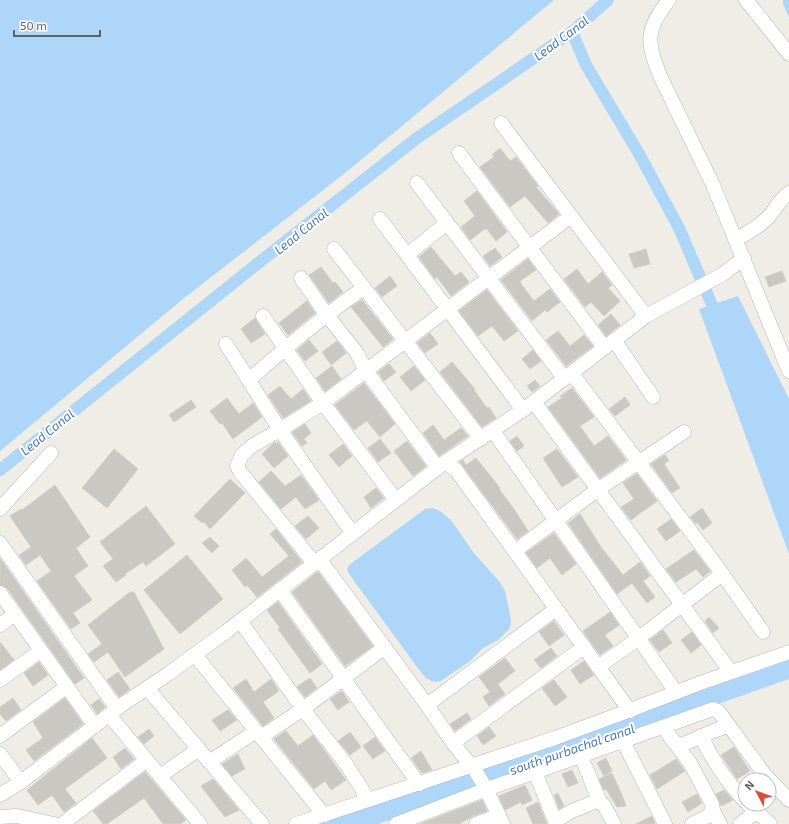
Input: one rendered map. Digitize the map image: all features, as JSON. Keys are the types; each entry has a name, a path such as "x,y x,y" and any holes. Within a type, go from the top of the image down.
{"street":[{"path":"669,0 658,14 652,25 651,42 655,62 661,78 713,184 744,258 784,341 789,371"},
{"path":"746,0 789,54"},
{"path":"501,124 646,316"},
{"path":"459,153 529,248 653,397"},
{"path":"417,183 488,278 568,376 579,383 722,574 763,632"},
{"path":"737,239 763,223 780,200 789,193"},
{"path":"476,824 501,820 486,787 474,768 453,743 385,647 318,562 237,466 242,455 252,446 323,403 571,216"},
{"path":"380,219 448,310 597,490 731,672"},
{"path":"407,255 446,223"},
{"path":"334,249 481,439"},
{"path":"0,795 20,782 113,712 195,655 318,562 441,465 528,406 646,316 723,274 744,258"},
{"path":"301,278 326,314 357,353 366,371 441,465 456,470 630,711"},
{"path":"249,380 326,314 364,288"},
{"path":"263,316 323,403 396,500"},
{"path":"226,344 280,430 353,534"},
{"path":"493,431 676,692"},
{"path":"515,551 597,490 684,432"},
{"path":"0,509 51,453"},
{"path":"0,543 113,712 147,760 200,824"},
{"path":"598,667 639,638 722,574"},
{"path":"280,590 419,784"},
{"path":"0,593 94,726"},
{"path":"427,705 556,609"},
{"path":"0,625 15,614"},
{"path":"240,621 303,709 346,764 367,800"},
{"path":"209,762 303,709 385,647"},
{"path":"453,743 584,648"},
{"path":"0,680 40,651"},
{"path":"296,824 367,800 474,768 630,711 676,692 789,652"},
{"path":"195,655 324,815"},
{"path":"0,736 66,687"},
{"path":"147,688 262,824"},
{"path":"396,824 486,787 535,772 713,709 718,711 765,775 789,800"},
{"path":"679,746 728,725"},
{"path":"663,727 679,746 699,779 712,804 713,811 720,824"},
{"path":"701,736 723,774 737,791"},
{"path":"623,741 665,824"},
{"path":"160,776 199,749"},
{"path":"0,754 20,782"},
{"path":"581,756 599,800 605,807 614,824"},
{"path":"62,824 147,760"},
{"path":"535,772 556,822 572,811 599,800"},
{"path":"692,824 708,816 713,811"},
{"path":"740,824 749,812"},
{"path":"756,812 770,824"},
{"path":"0,816 17,816 54,824"}],"water":[{"path":"0,0 554,0 350,169 183,299 0,451"},
{"path":"783,0 789,0 789,17 783,4"},
{"path":"738,296 789,399 789,554 699,309"},
{"path":"433,508 440,511 451,520 473,552 499,581 505,591 511,620 510,628 498,640 483,648 470,661 441,681 436,682 426,678 420,671 349,574 347,569 349,565 425,509"},
{"name":"south purbachal canal","path":"789,660 789,679 378,824 317,824"}],"building":[{"path":"500,148 510,161 516,157 538,186 536,187 559,214 548,223 525,196 510,207 480,167 494,157 492,155"},
{"path":"477,191 507,232 496,241 486,228 470,240 461,227 475,216 464,201"},
{"path":"431,247 455,276 461,272 469,282 451,296 437,277 435,279 419,257"},
{"path":"495,248 502,257 490,266 483,256"},
{"path":"646,249 650,264 634,268 629,254"},
{"path":"528,259 536,270 520,281 521,284 534,301 550,289 560,302 547,312 545,310 532,321 501,280"},
{"path":"321,267 333,283 335,282 343,292 329,303 309,275"},
{"path":"577,269 588,284 602,272 612,285 608,288 620,301 604,316 591,302 585,307 564,279"},
{"path":"782,271 786,281 769,287 765,277"},
{"path":"390,276 397,286 382,297 375,288"},
{"path":"487,290 518,331 504,341 492,326 478,336 459,311"},
{"path":"362,300 393,339 383,347 351,307"},
{"path":"307,301 315,313 288,335 279,323"},
{"path":"611,314 620,325 606,336 598,325"},
{"path":"255,318 265,334 251,343 241,329"},
{"path":"558,331 570,346 584,335 593,346 566,366 546,340"},
{"path":"430,333 438,344 425,353 417,343"},
{"path":"309,340 318,351 305,361 297,350"},
{"path":"337,341 346,353 331,365 322,352"},
{"path":"533,350 541,361 530,369 522,359"},
{"path":"452,362 475,389 474,390 487,408 489,407 496,418 482,427 440,372"},
{"path":"389,364 396,372 384,381 378,372"},
{"path":"332,366 341,379 325,391 316,378"},
{"path":"414,366 425,380 411,391 400,377"},
{"path":"535,380 540,386 532,392 527,386"},
{"path":"364,383 395,424 380,437 367,421 354,430 335,405"},
{"path":"280,386 291,399 303,389 311,401 283,418 268,395"},
{"path":"572,388 594,417 580,426 594,446 608,436 626,460 600,478 548,407 562,398 560,396"},
{"path":"625,397 630,405 615,416 609,409"},
{"path":"227,398 239,414 253,403 262,417 233,439 222,423 220,424 210,411"},
{"path":"191,400 196,407 174,422 169,415"},
{"path":"305,424 311,433 304,439 307,443 302,446 292,432"},
{"path":"433,425 444,440 461,428 468,436 439,456 423,433"},
{"path":"517,436 524,446 517,451 510,441"},
{"path":"380,439 391,453 378,462 368,448"},
{"path":"407,441 426,466 413,476 394,451"},
{"path":"275,442 276,444 278,442 288,456 274,468 262,454"},
{"path":"343,444 352,456 339,467 329,455"},
{"path":"114,449 138,469 107,508 82,488"},
{"path":"557,449 578,477 562,487 543,458"},
{"path":"665,455 669,460 664,464 680,488 672,493 651,464"},
{"path":"476,458 500,488 499,489 528,531 517,539 460,462 463,460 466,465"},
{"path":"271,471 285,486 301,475 319,500 305,509 296,497 281,509 259,482"},
{"path":"637,474 657,501 631,520 621,507 634,499 623,483"},
{"path":"230,479 245,493 210,529 204,522 202,523 194,516"},
{"path":"55,485 90,537 76,548 88,566 74,576 92,600 73,613 80,623 71,629 37,581 51,571 40,555 26,565 19,555 31,547 10,516 21,509 22,510"},
{"path":"376,488 384,498 371,508 364,497"},
{"path":"146,506 175,544 146,566 143,562 116,582 103,566 113,559 100,542"},
{"path":"702,508 712,523 703,530 697,522 696,524 690,517"},
{"path":"580,514 601,547 623,575 640,562 650,576 643,581 655,597 647,603 632,583 617,594 568,523"},
{"path":"308,516 319,528 306,539 295,526"},
{"path":"671,519 680,531 666,541 657,529"},
{"path":"276,529 302,562 257,597 247,585 245,587 232,570 246,558 262,577 289,556 270,534"},
{"path":"554,533 576,564 562,575 550,558 537,568 526,553"},
{"path":"210,537 219,546 212,553 202,543"},
{"path":"694,550 710,571 703,577 696,569 676,582 666,569"},
{"path":"187,555 223,599 180,634 144,590"},
{"path":"0,558 84,678 75,684 7,588 0,585"},
{"path":"317,572 373,646 345,666 292,592"},
{"path":"130,592 134,592 164,649 125,677 108,652 94,662 88,654 102,644 88,625"},
{"path":"278,602 322,664 310,673 278,629 280,628 267,610"},
{"path":"610,612 619,625 605,635 613,646 600,655 583,631"},
{"path":"709,617 719,628 713,633 705,621"},
{"path":"554,621 564,635 549,646 539,632"},
{"path":"663,630 672,643 659,652 650,640"},
{"path":"692,632 701,645 691,653 681,640"},
{"path":"0,642 14,660 0,670"},
{"path":"551,648 557,656 541,668 534,660"},
{"path":"505,658 515,671 498,684 505,694 489,706 483,697 490,692 479,677"},
{"path":"584,661 594,675 580,684 571,670"},
{"path":"39,662 48,675 33,686 24,673"},
{"path":"118,672 130,689 119,697 107,680"},
{"path":"310,678 317,688 305,697 297,687"},
{"path":"246,679 254,692 271,679 279,691 263,702 274,718 263,726 233,688"},
{"path":"554,680 567,697 555,706 542,688"},
{"path":"342,691 349,702 338,710 330,699"},
{"path":"13,698 21,710 6,721 0,714 0,707"},
{"path":"65,698 83,724 34,761 26,750 43,738 33,722"},
{"path":"99,699 105,707 97,714 91,705"},
{"path":"228,710 237,720 220,731 212,720"},
{"path":"467,713 471,719 455,731 450,724"},
{"path":"489,727 496,736 483,745 477,736"},
{"path":"149,729 154,736 144,744 138,737"},
{"path":"286,731 298,746 313,735 346,780 331,790 325,781 314,789 274,739"},
{"path":"350,732 361,747 350,755 338,741"},
{"path":"375,737 385,751 373,759 363,746"},
{"path":"92,738 107,758 65,789 76,803 64,812 52,795 38,805 27,790"},
{"path":"734,747 750,771 737,772 737,779 721,755"},
{"path":"125,748 134,759 121,769 113,757"},
{"path":"421,751 432,770 422,773 411,758"},
{"path":"238,754 245,769 232,776 222,764"},
{"path":"606,758 612,771 604,776 597,763"},
{"path":"676,759 685,771 657,789 650,775"},
{"path":"572,770 578,783 568,787 562,774"},
{"path":"145,772 186,820 180,824 163,824 144,798 107,824 103,824 93,811"},
{"path":"612,773 626,806 617,807 606,789 604,790 599,779"},
{"path":"213,779 239,810 225,817 201,786"},
{"path":"525,785 532,800 522,805 521,802 505,810 499,796"},
{"path":"724,790 733,800 721,806 716,794"},
{"path":"558,793 564,806 559,809 554,795"},
{"path":"697,794 702,803 688,812 682,802"},
{"path":"482,800 487,811 473,816 459,824 420,824"},
{"path":"538,802 547,824 533,824 526,808"},
{"path":"652,816 655,824 636,824"}],"waterway":[{"name":"Lead Canal","path":"0,470 417,138 572,32 608,0"},
{"path":"572,32 586,65 638,152 679,228 718,319"}]}
